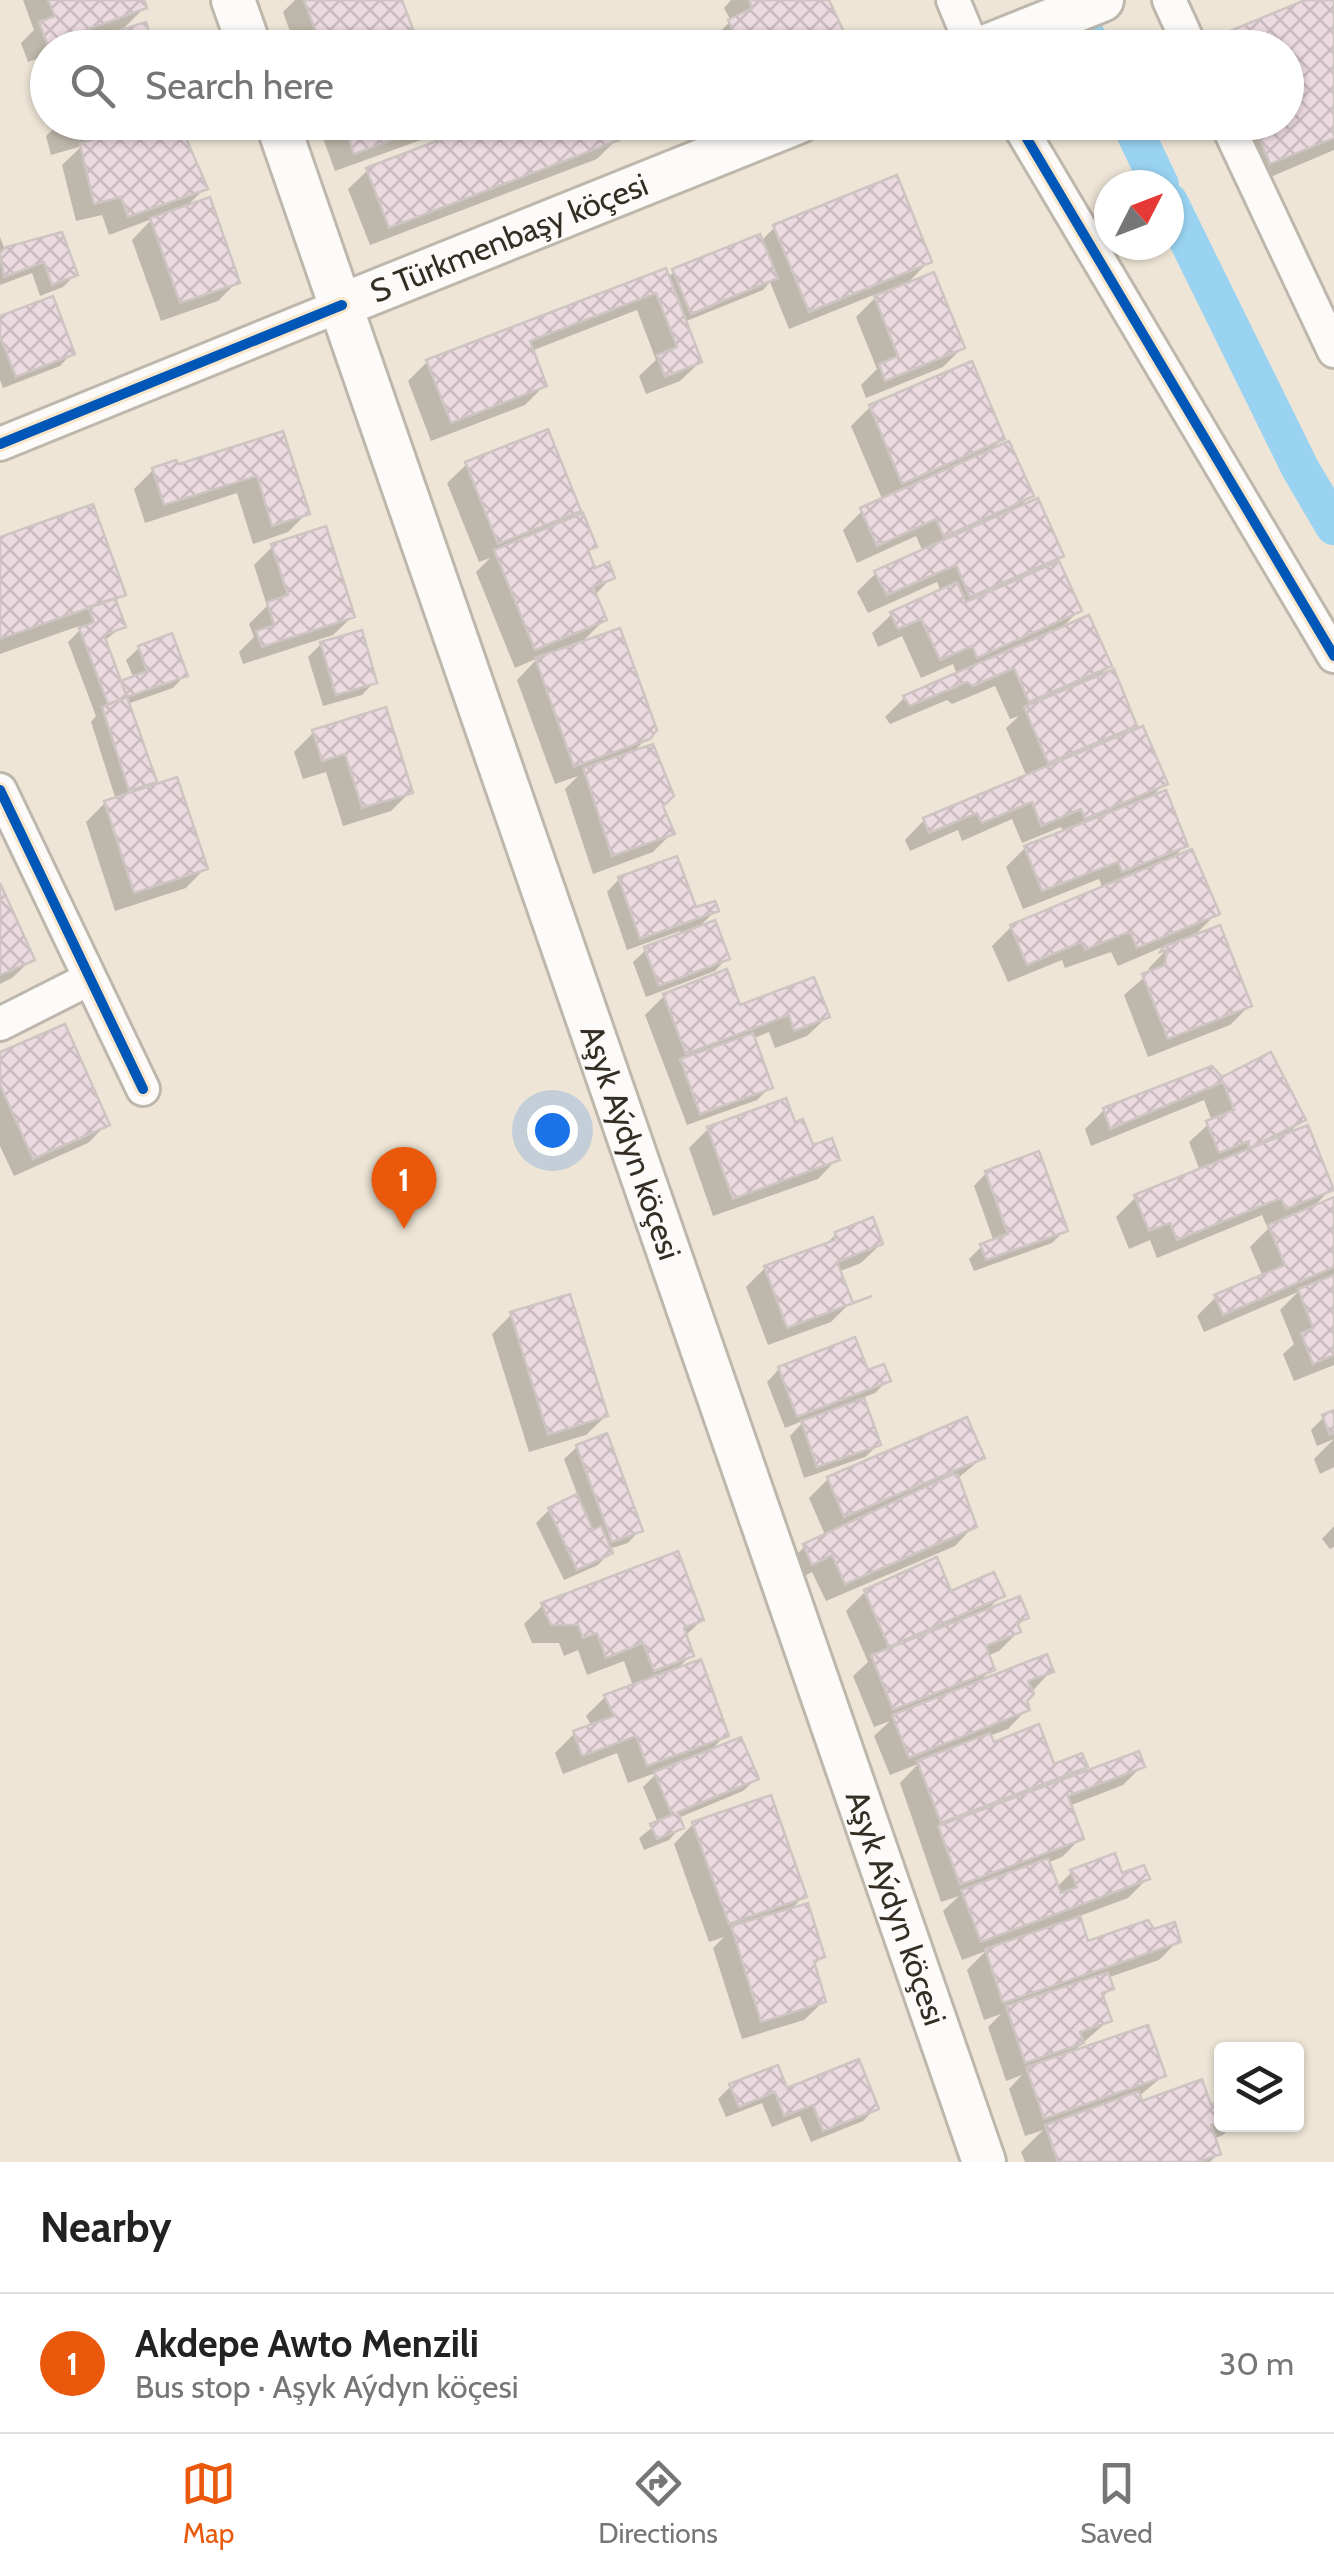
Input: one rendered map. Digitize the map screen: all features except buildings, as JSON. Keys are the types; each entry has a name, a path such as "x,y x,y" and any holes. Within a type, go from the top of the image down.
{"main road":[{"path":"233,0 244,30"},
{"path":"1025,30 1102,0"},
{"name":"Aşyk Aýdyn köçesi","path":"283,140 984,2162"},
{"name":"S Türkmenbaşy köçesi","path":"342,305 753,140"}],"street":[{"path":"953,0 966,30"},
{"path":"1169,0 1183,30"},
{"path":"1028,140 1334,656"},
{"path":"1234,140 1334,351"},
{"name":"S Türkmenbaşy köçesi","path":"0,444 342,305"},
{"path":"0,790 144,1089"},
{"path":"0,1024 89,979"}],"waterway":[{"path":"1068,0 1083,30"},
{"path":"1139,140 1153,170"},
{"path":"1184,232 1300,468 1334,526"}],"cycle path":[{"path":"1028,140 1334,656"},
{"path":"0,444 342,305"},
{"path":"0,790 143,1089"}],"place":[{"name":"Akdepe Awto Menzili","path":"404,1229"}]}
